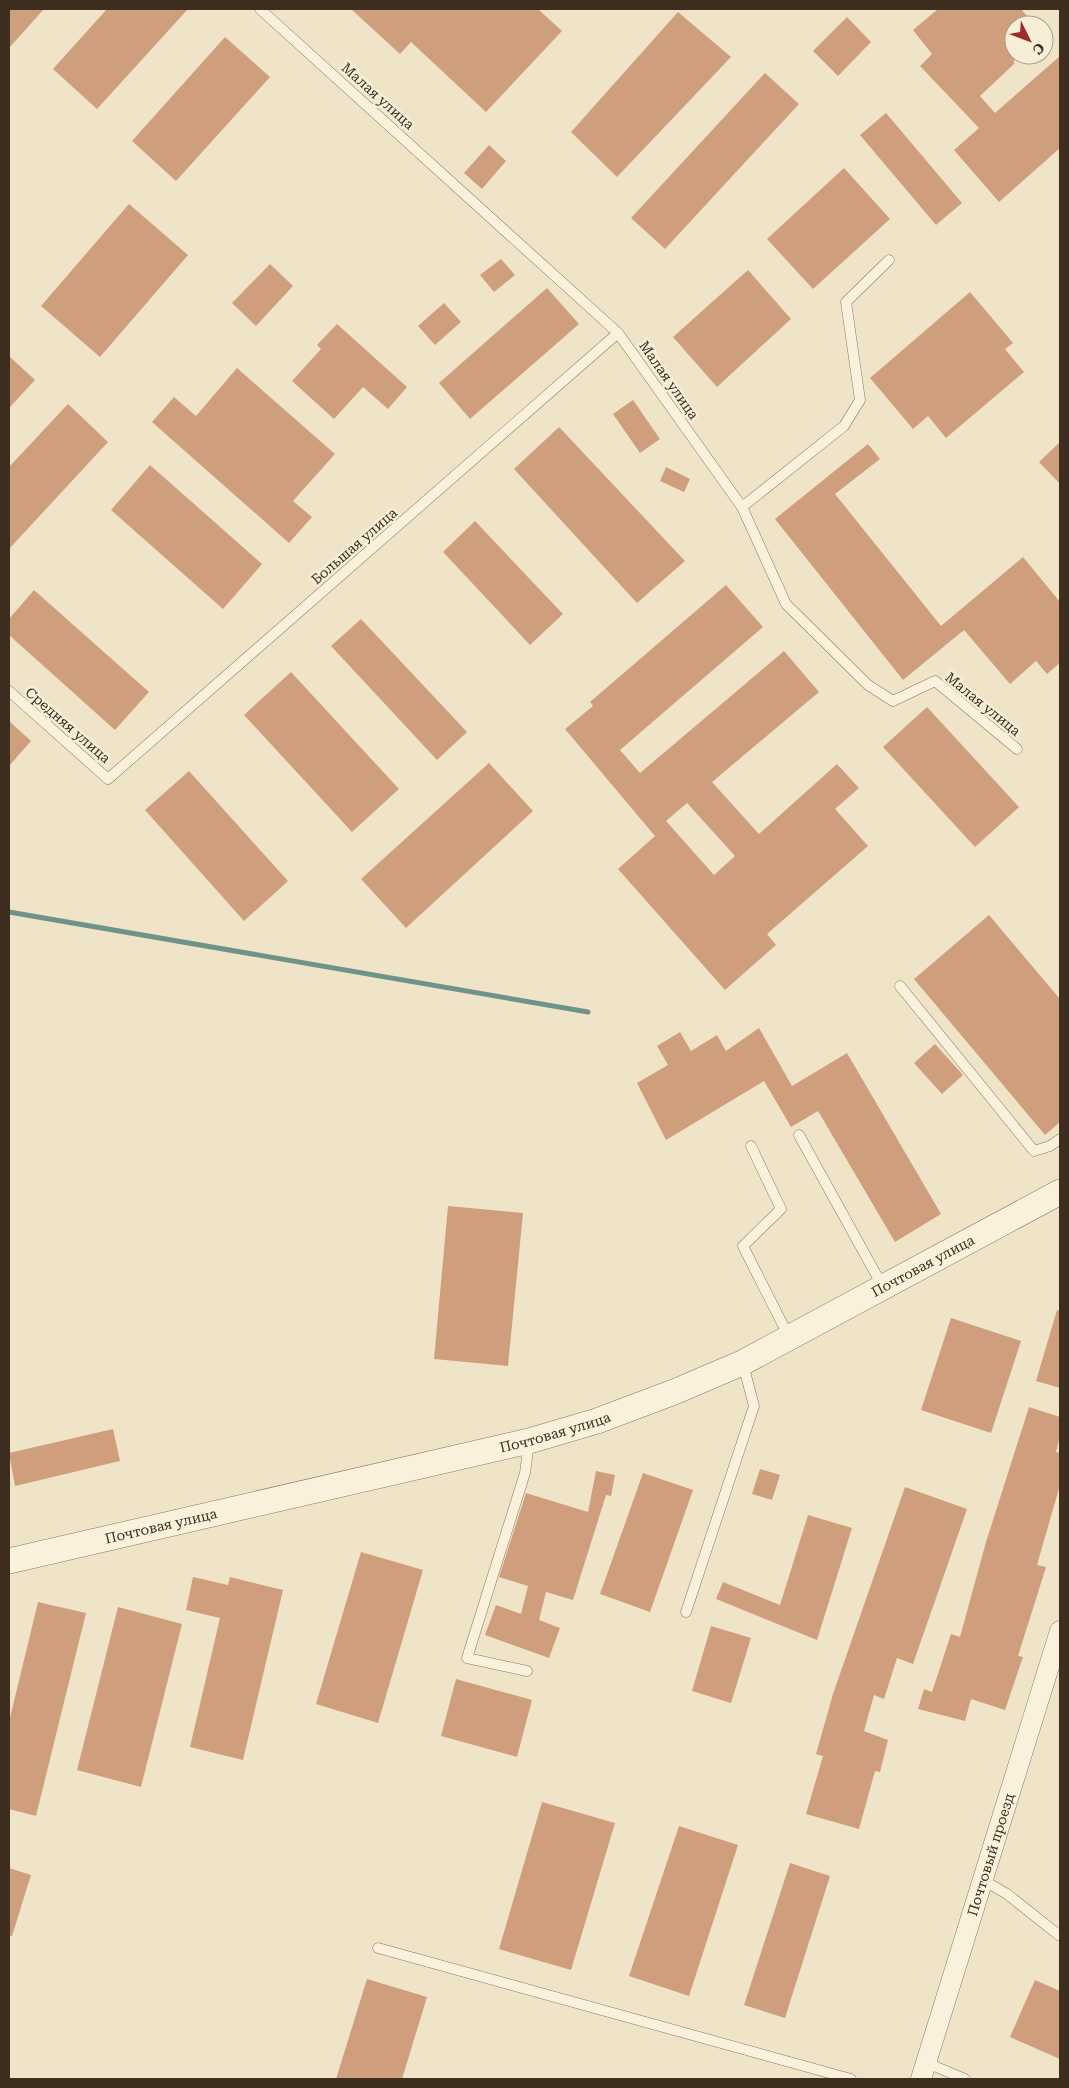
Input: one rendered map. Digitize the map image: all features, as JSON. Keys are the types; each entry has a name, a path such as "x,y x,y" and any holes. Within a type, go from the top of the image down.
{"street":[{"name":"Почтовая улица","path":"9,1560 529,1441 598,1421 742,1363 1060,1192"},
{"name":"Почтовый проезд","path":"924,2071 1060,1631"}],"lane":[{"name":"Малая улица","path":"260,9 618,333 742,507 786,604 868,686 894,702 935,681 1018,749"},
{"path":"742,507 844,426 860,400 846,302 889,260"},
{"name":"Большая улица","path":"108,779 618,333"},
{"name":"Средняя улица","path":"9,691 108,779"},
{"path":"900,986 1020,1137 1034,1151 1050,1146 1060,1139"},
{"path":"799,1135 884,1287"},
{"path":"750,1146 781,1209 743,1246 790,1337"},
{"path":"686,1612 754,1406 742,1363"},
{"path":"527,1671 467,1658 524,1473 529,1441"},
{"path":"983,1880 1006,1894 1060,1936"},
{"path":"378,1948 851,2079"},
{"path":"924,2071 965,2079"}],"building":[{"path":"9,9 44,9 9,48"},
{"path":"107,9 188,9 97,109 53,69"},
{"path":"351,9 538,9 562,31 486,112 411,42 400,54"},
{"path":"938,9 1021,9 1026,15 1004,15 1004,65 1013,65 980,96 995,113 1050,65 1054,65 1054,61 1060,56 1060,148 999,202 954,150 979,128 920,66 932,54 913,30"},
{"path":"678,12 731,57 617,177 571,132"},
{"path":"847,17 871,42 838,76 813,51"},
{"path":"225,37 270,77 176,181 132,141"},
{"path":"765,73 799,104 665,249 631,218"},
{"path":"886,113 962,203 936,225 860,135"},
{"path":"489,145 506,161 482,189 464,173"},
{"path":"844,168 890,219 813,289 767,239"},
{"path":"129,204 188,255 100,357 41,306"},
{"path":"501,259 515,275 494,292 480,275"},
{"path":"270,264 293,286 256,326 232,303"},
{"path":"748,270 791,319 717,387 673,337"},
{"path":"547,288 579,324 470,419 439,383"},
{"path":"970,292 1013,343 1005,349 1024,372 946,438 928,416 913,429 870,378"},
{"path":"444,303 461,322 435,345 418,326"},
{"path":"337,324 407,387 388,409 363,387 334,419 292,381 321,349 317,345"},
{"path":"9,356 35,380 9,408"},
{"path":"237,368 335,454 293,501 312,517 289,543 152,422 174,397 196,416"},
{"path":"633,400 660,439 640,453 613,414"},
{"path":"68,404 108,442 9,549 9,467"},
{"path":"559,427 685,561 637,603 514,469"},
{"path":"1060,442 1060,484 1039,462"},
{"path":"868,444 880,459 835,494 941,626 1023,557 1060,602 1060,663 1047,674 1036,661 1010,684 964,630 903,680 775,519"},
{"path":"150,465 262,564 223,609 111,510"},
{"path":"666,467 690,479 684,492 660,481"},
{"path":"475,521 563,614 530,645 443,552"},
{"path":"726,585 763,627 620,750 640,773 784,651 819,692 712,782 759,834 837,764 859,788 835,809 868,846 767,934 776,945 725,990 618,869 655,836 565,729 593,706 590,702","holes":["687,803 735,856 714,875 666,821"]},
{"path":"34,590 149,692 115,730 9,635 9,619"},
{"path":"361,619 467,732 437,760 331,646"},
{"path":"291,672 399,789 352,832 244,715"},
{"path":"927,707 1019,807 975,847 883,747"},
{"path":"9,721 31,741 9,766"},
{"path":"489,763 533,811 406,928 361,879"},
{"path":"189,771 288,881 244,921 145,810"},
{"path":"989,915 1060,999 1060,1122 1045,1135 914,979"},
{"path":"759,1028 792,1086 847,1053 941,1214 895,1242 818,1111 791,1127 764,1081 666,1140 637,1083 668,1065 657,1046 680,1032 691,1051 717,1035 726,1051"},
{"path":"935,1044 963,1075 942,1094 914,1063"},
{"path":"448,1206 523,1213 508,1366 434,1359"},
{"path":"1057,1310 1060,1311 1060,1388 1036,1381"},
{"path":"951,1318 1021,1341 991,1433 921,1410"},
{"path":"1029,1407 1060,1417 1060,1436 1056,1452 1060,1453 1060,1485 1037,1565 1046,1567 1018,1656 1023,1657 1005,1710 971,1699 965,1721 918,1709 924,1689 932,1692 951,1634 960,1637 986,1542"},
{"path":"113,1429 120,1461 15,1486 9,1453"},
{"path":"760,1469 780,1475 772,1500 752,1494"},
{"path":"596,1471 615,1475 611,1496 606,1495 573,1600 546,1592 539,1620 560,1628 549,1658 485,1635 496,1605 521,1614 528,1586 499,1577 526,1493 588,1512"},
{"path":"643,1473 693,1490 650,1612 600,1594"},
{"path":"905,1487 967,1509 913,1664 897,1658 884,1699 874,1695 864,1731 888,1740 880,1772 875,1771 859,1829 806,1814 823,1756 816,1754 833,1694"},
{"path":"808,1515 852,1528 817,1640 716,1599 723,1582 780,1605"},
{"path":"361,1552 423,1570 378,1723 316,1704"},
{"path":"193,1577 228,1585 230,1577 283,1590 243,1760 190,1747 220,1618 186,1610"},
{"path":"38,1602 86,1613 36,1816 9,1809 9,1722"},
{"path":"118,1607 182,1624 141,1787 77,1770"},
{"path":"711,1626 751,1638 731,1703 692,1691"},
{"path":"456,1679 532,1700 517,1757 441,1736"},
{"path":"542,1802 615,1823 571,1970 499,1949"},
{"path":"679,1826 738,1845 689,1996 629,1976"},
{"path":"790,1863 830,1876 785,2018 744,2005"},
{"path":"9,1868 31,1875 12,1936 9,1936"},
{"path":"367,1979 427,1997 402,2079 336,2079"},
{"path":"1035,1980 1060,1991 1060,2059 1010,2037"}],"waterway":[{"path":"9,912 588,1012"}]}
